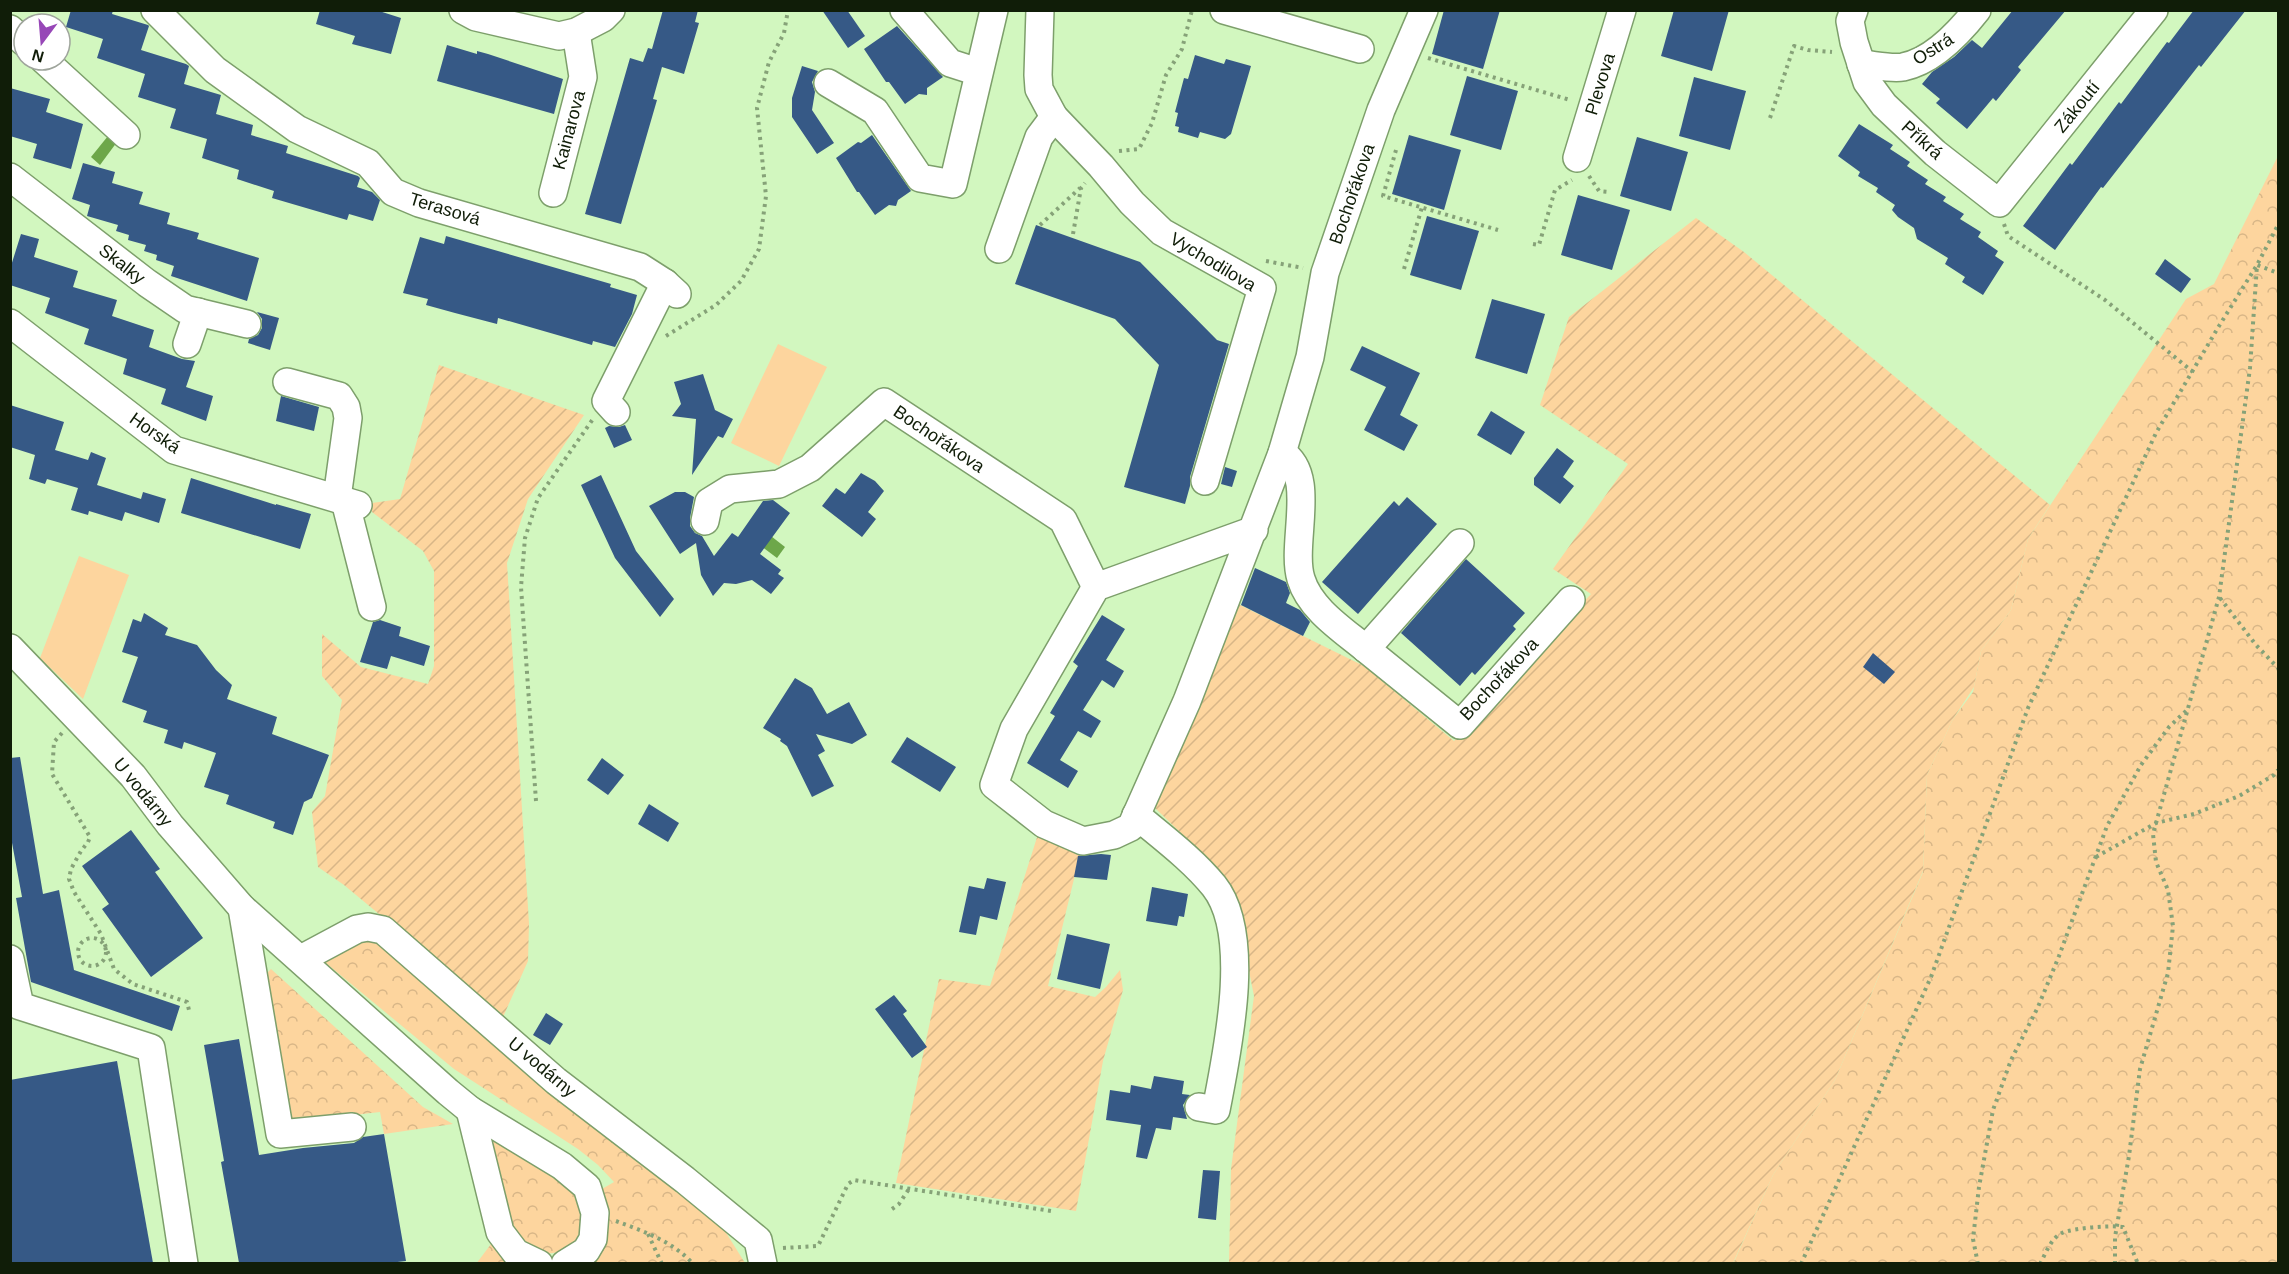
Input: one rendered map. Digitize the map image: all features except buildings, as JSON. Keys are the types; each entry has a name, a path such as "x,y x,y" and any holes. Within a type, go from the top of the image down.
{"street":[{"name":"Terasová","path":"155,10 215,70 297,129 368,164 393,192 419,203 640,267 671,288 611,406"},
{"path":"463,10 476,17 559,36 576,32 603,18 611,10"},
{"path":"904,10 950,63 978,72"},
{"path":"828,83 875,111 920,178 954,184 994,10"},
{"name":"Vychodilova","path":"1040,10 1039,88 1054,117 1101,166 1132,203 1162,232 1262,288 1205,481"},
{"path":"1224,10 1263,16 1360,49"},
{"name":"Bochořákova","path":"1136,815 1187,700 1282,453 1310,357 1325,273 1381,110 1424,10"},
{"name":"Plevova","path":"1577,158 1622,10"},
{"path":"1854,10 1850,21 1858,53"},
{"name":"Ostrá","path":"1858,53 1903,67 1925,58 1960,32 1977,10"},
{"name":"Zákoutí","path":"1999,203 2154,10"},
{"name":"Kainarova","path":"553,193 583,77 576,32"},
{"name":"Příkrá","path":"1858,53 1867,82 1884,105 1935,153 1999,203"},
{"path":"57,72 126,135"},
{"path":"999,249 1039,137 1054,117"},
{"name":"Skalky","path":"10,177 147,283 185,309 247,324"},
{"path":"187,344 198,312"},
{"name":"Horská","path":"10,323 174,450 347,501"},
{"path":"287,382 339,396 346,406 348,418 347,501 372,607"},
{"name":"Bochořákova","path":"705,521 709,502 730,489 779,484 810,468 884,402 1063,520 1096,587"},
{"name":"Bochořákova","path":"1282,453 1291,458 1300,476 1301,578 1312,599 1366,649 1460,725 1571,600"},
{"path":"1198,1107 1216,1110 1231,1027 1234,982 1233,942 1226,909 1215,887 1184,855 1136,815 1131,826 1114,835 1083,841 1044,824 994,785 1014,729 1096,587 1254,530"},
{"path":"1366,649 1460,543"},
{"name":"U vodárny","path":"10,648 133,776 170,825 242,908 301,959 366,1021 470,1110 575,1176 587,1188 595,1213 593,1239 586,1251 565,1263"},
{"path":"242,908 280,1134 352,1127"},
{"name":"U vodárny","path":"301,959 357,929 368,927 383,930 556,1081 685,1180 758,1240 769,1256"},
{"path":"10,959 20,1006 151,1048 184,1263"},
{"path":"470,1110 500,1232 516,1253 539,1263"}],"path":[{"path":"659,340 716,305 741,280 759,249 766,196 757,108 770,62 784,33 788,10"},
{"path":"1120,150 1139,149 1152,123 1166,75 1182,49 1192,10"},
{"path":"1770,118 1794,46 1808,50 1858,53"},
{"path":"1406,50 1594,107"},
{"path":"1396,150 1383,196 1498,230"},
{"path":"1040,225 1081,188"},
{"path":"1073,234 1079,200"},
{"path":"1999,203 2008,236 2105,300 2193,372"},
{"path":"1404,269 1422,207"},
{"path":"1801,1263 1931,977 2028,708 2156,433 2257,265 2278,225"},
{"path":"1255,257 1307,269"},
{"path":"2257,265 2278,273"},
{"path":"2115,1263 2116,1226 2129,1156 2140,1069 2168,973 2173,926 2168,890 2156,862 2153,834 2169,772 2190,708 2219,597 2250,368 2257,265"},
{"path":"536,801 521,586 525,538 538,498 611,406"},
{"path":"2219,597 2256,645 2278,668"},
{"path":"1978,1263 1973,1239 1979,1187 1993,1110 2011,1060 2038,1007 2059,956 2107,826 2141,765 2169,727 2190,708"},
{"path":"67,728 54,742 52,774 90,837 71,869 69,879 74,892 101,934 114,969 125,979 144,989 187,1002 189,1010"},
{"path":"2095,858 2156,823 2194,814 2239,796 2274,775 2278,770"},
{"path":"93,938 105,946 106,956 101,963 92,967 80,961 78,947 84,940 93,938"},
{"path":"769,1256 818,1246 848,1184 854,1180 1051,1211"},
{"path":"892,1209 899,1204 909,1189"},
{"path":"595,1213 648,1233 686,1256 693,1263"},
{"path":"2040,1263 2051,1243 2062,1233 2116,1226 2123,1227 2138,1263"},
{"path":"648,1233 662,1263"}],"green space":[{"path":"2278,156 2278,1263 1733,1264 1773,1175 1835,1080 1923,872 1927,775 1953,719 1973,692 1981,651 2011,610 2028,539 2186,299 2214,284"},
{"path":"1696,218 1744,252 2050,505 2028,539 2011,610 1981,651 1974,687 1953,719 1927,775 1923,871 1835,1080 1773,1175 1733,1263 1229,1263 1231,1169 1254,996 1238,916 1209,868 1183,835 1155,808 1236,603 1364,666 1454,741 1591,594 1553,569 1628,464 1540,405 1569,317"},
{"path":"778,344 827,367 779,466 731,443"},
{"path":"439,365 584,415 528,499 507,563 529,924 528,961 503,1017 344,885 318,867 312,812 325,796 342,700 322,676 322,634 361,667 428,684 434,666 434,571 423,551 372,512 372,503 400,499"},
{"path":"79,556 129,575 83,699 40,658"},
{"path":"1039,831 1082,846 1048,986 1095,997 1120,970 1123,990 1103,1061 1076,1211 896,1183 939,979 990,986"},
{"path":"375,931 494,1036 725,1231 745,1263 585,1263 606,1220 606,1201 602,1189 614,1182 578,1149 454,1069 321,959"},
{"path":"271,969 423,1107 453,1124 384,1134 380,1112 302,1121 292,1119 286,1114 266,974"},
{"path":"493,1138 566,1182 584,1205 580,1233 568,1247 554,1253 542,1252 530,1248 515,1235 502,1191 491,1141"},
{"path":"491,1244 509,1263 476,1264"}],"shaded area":[{"path":"108,136 117,142 100,165 91,157"},
{"path":"758,526 785,547 777,558 749,537"}]}
